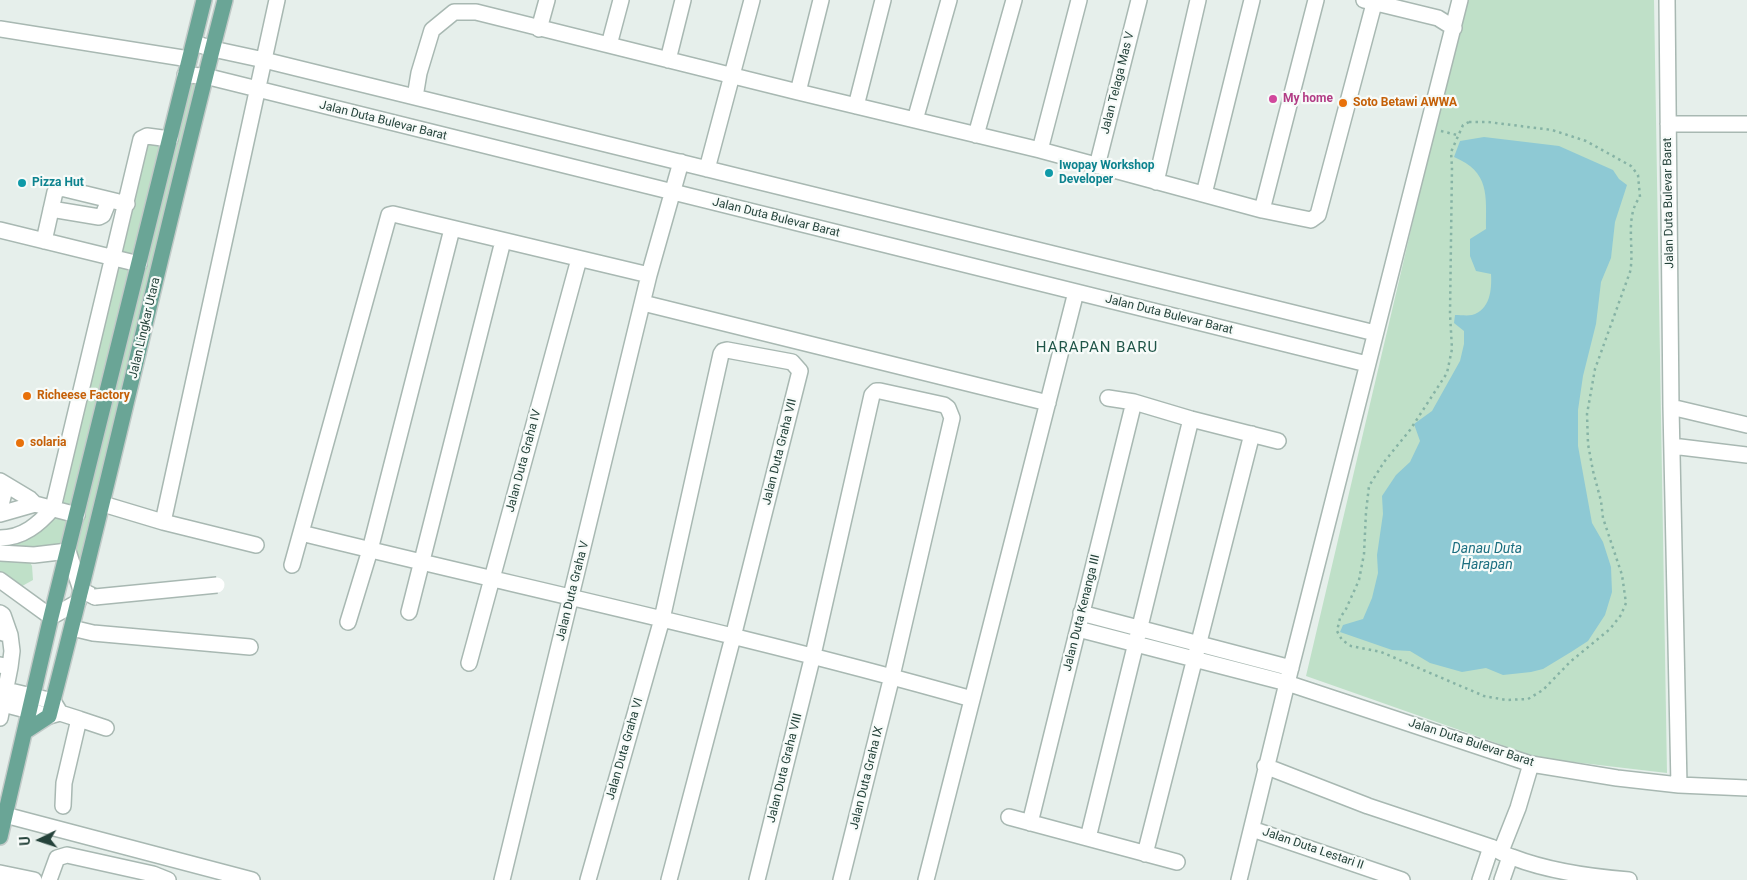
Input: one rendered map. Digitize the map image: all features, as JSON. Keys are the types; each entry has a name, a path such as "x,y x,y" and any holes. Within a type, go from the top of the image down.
{"main road":[{"name":"Jalan Lingkar Utara","path":"0,837 51,617 204,0"},
{"name":"Jalan Lingkar Utara","path":"54,710 103,504 212,78 226,0"},
{"path":"26,731 54,710"}],"street":[{"path":"164,522 259,58 277,0"},
{"path":"539,29 547,0"},
{"path":"609,45 620,0"},
{"path":"668,60 683,0"},
{"path":"707,169 752,0"},
{"path":"798,92 820,0"},
{"path":"856,106 883,0"},
{"path":"915,120 949,0"},
{"path":"976,135 1014,0"},
{"path":"1040,150 1079,0"},
{"name":"Jalan Telaga Mas V","path":"1097,166 1139,0"},
{"path":"1156,182 1198,0"},
{"path":"1204,194 1252,0"},
{"path":"1262,210 1316,0"},
{"path":"1239,880 1265,766 1460,0"},
{"name":"Jalan Duta Bulevar Barat","path":"1197,652 1289,676 1531,764 1617,778 1680,785 1671,407 1667,0"},
{"path":"415,96 432,30 454,12 477,6 539,29 1040,150 1262,210 1311,220 1318,215 1371,1 1438,18 1454,28"},
{"path":"0,29 189,59"},
{"path":"194,43 415,96 680,164 707,169 1375,333"},
{"name":"Jalan Duta Bulevar Barat","path":"185,75 212,78 673,189 1367,364"},
{"path":"1668,124 1747,124"},
{"path":"0,538 21,534 39,524 54,508 141,139 147,136 170,139"},
{"name":"Jalan Duta Graha V","path":"502,880 649,275 680,164"},
{"path":"44,241 55,192 61,188 127,204"},
{"path":"51,208 99,217 103,215 109,200"},
{"path":"292,565 389,215 393,214 649,275"},
{"path":"348,622 370,550 452,229"},
{"path":"0,230 139,264"},
{"path":"409,612 423,563 503,241"},
{"name":"Jalan Duta Graha IV","path":"469,663 578,258"},
{"path":"927,880 1076,292"},
{"path":"643,303 1048,403"},
{"name":"Jalan Duta Graha VII","path":"662,619 721,354 726,350 792,362 800,371 670,880"},
{"name":"Jalan Duta Graha VIII","path":"757,880 813,655 872,395 876,391 944,405 948,408 952,418 892,676"},
{"path":"1108,398 1134,402 1278,441"},
{"name":"Jalan Duta Kenanga III","path":"1030,823 1134,402"},
{"path":"1671,407 1747,425"},
{"path":"1088,838 1192,419"},
{"path":"1146,854 1252,434"},
{"path":"1672,446 1747,455"},
{"path":"0,509 3,483 35,504"},
{"path":"0,514 35,504 77,515"},
{"path":"103,504 164,522 256,545"},
{"path":"301,533 813,655 972,699"},
{"path":"0,554 34,555 68,551 80,596"},
{"path":"0,580 51,617 80,596 95,597 217,585"},
{"path":"217,585 168,590 119,595 154,590 217,585"},
{"path":"0,613 3,615 5,634 12,651 5,666 3,704 32,703 106,728"},
{"path":"1082,613 1140,628 1197,652"},
{"name":"Jalan Duta Graha VI","path":"588,880 662,619"},
{"path":"72,628 93,633 250,647"},
{"path":"1078,629 1135,643 1197,652"},
{"name":"Jalan Duta Graha IX","path":"841,880 892,676"},
{"path":"62,806 64,783 79,719"},
{"path":"1480,880 1500,852 1518,808 1531,764"},
{"path":"1265,766 1368,806 1554,869 1629,880"},
{"path":"1680,785 1747,788"},
{"path":"5,815 252,880"},
{"path":"1009,817 1177,862"},
{"name":"Jalan Duta Lestari II","path":"1252,829 1402,880"},
{"path":"1500,852 1502,880"},
{"path":"49,880 57,858 67,855 153,874 168,880"},
{"path":"0,873 34,880"}],"path":[{"path":"1470,122 1488,122 1552,130 1586,141 1616,156 1631,166 1638,175 1640,198 1635,203 1630,235 1633,258 1630,272 1595,369 1587,414 1591,462 1601,501 1603,518 1622,575 1626,603 1621,615 1610,628 1570,662 1543,690 1528,699 1506,700 1484,696 1381,652 1351,646 1342,640 1337,631 1340,618 1346,610 1359,580 1364,554 1369,486 1384,462 1410,430 1447,373 1452,349 1450,314 1451,152 1463,125 1470,122"}],"green space":[{"path":"1465,0 1654,0 1667,773 1539,758 1306,676"},
{"path":"185,75 205,76 81,590 69,551 26,555 32,566 33,580 15,590 0,580 0,538 53,508 141,139 169,139"}],"water":[{"name":"Danau Duta Harapan","path":"1484,137 1559,146 1613,170 1619,179 1627,185 1615,222 1611,258 1601,282 1596,324 1583,376 1578,410 1578,446 1592,523 1603,542 1611,567 1612,592 1605,615 1588,641 1543,669 1503,675 1486,668 1462,672 1430,663 1410,651 1392,650 1340,632 1343,625 1363,619 1372,598 1378,573 1377,555 1383,514 1382,496 1396,475 1410,462 1420,441 1414,424 1432,411 1460,361 1464,344 1464,331 1454,323 1455,315 1472,315 1483,309 1489,299 1491,274 1476,271 1470,256 1470,239 1486,229 1484,186 1474,170 1466,163 1454,157 1460,141"}],"place":[{"name":"My home","path":"1273,99"},
{"name":"Soto Betawi AWWA","path":"1343,103"},
{"name":"Iwopay Workshop Developer","path":"1049,173"},
{"name":"Pizza Hut","path":"22,183"},
{"name":"Richeese Factory","path":"27,396"},
{"name":"solaria","path":"20,443"}],"district":[{"name":"HARAPAN BARU","path":"1097,348"}]}
